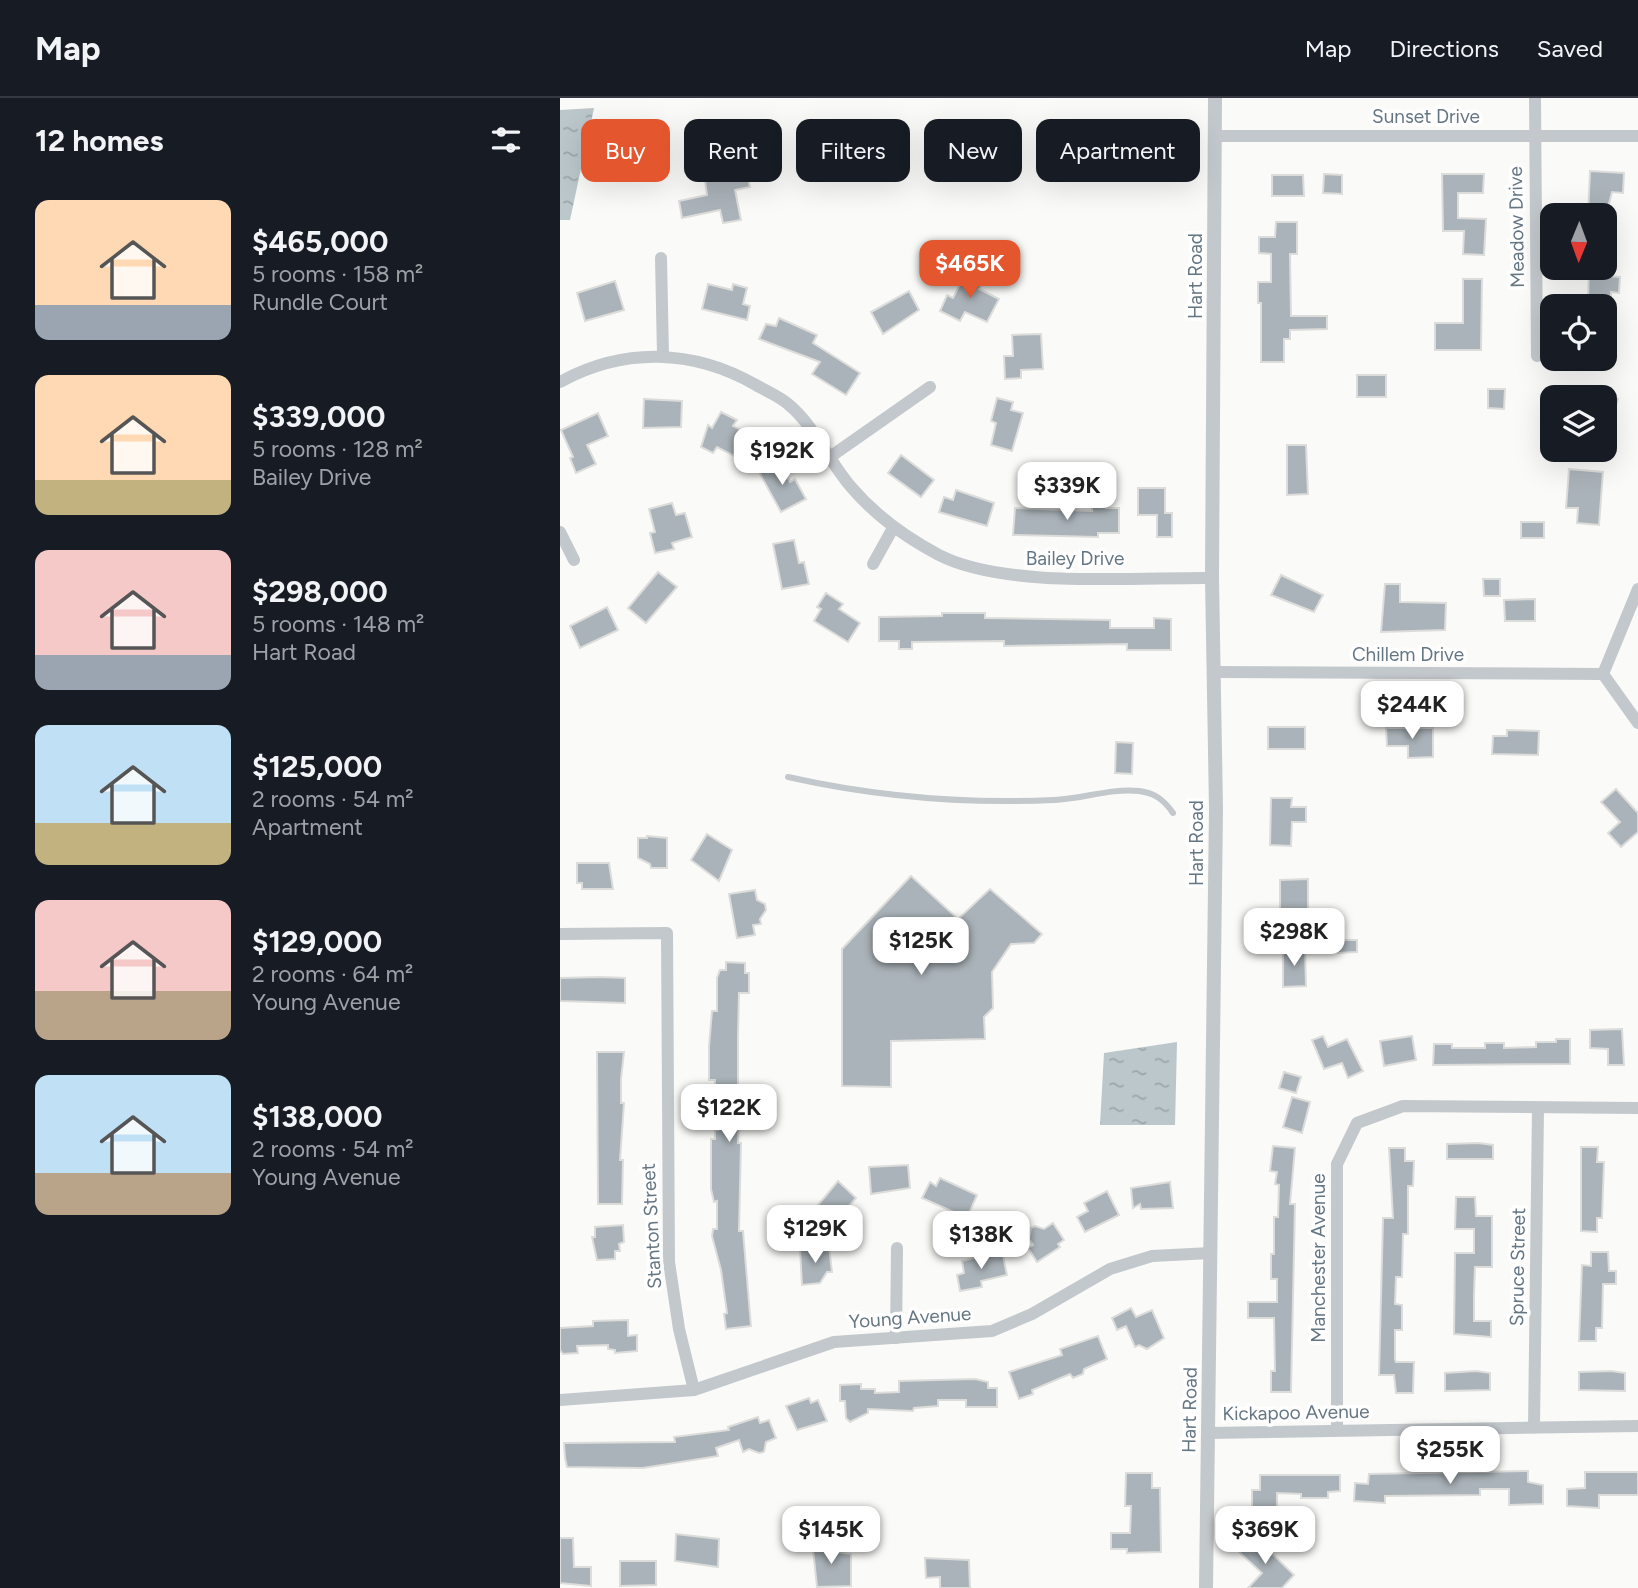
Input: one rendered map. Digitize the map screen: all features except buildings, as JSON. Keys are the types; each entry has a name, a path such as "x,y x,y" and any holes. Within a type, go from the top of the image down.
{"street":[{"name":"Hart Road","path":"1206,1588 1216,810 1212,578 1215,98"},
{"name":"Meadow Drive","path":"1535,98 1537,356"},
{"name":"Sunset Drive","path":"1215,135 1638,136"},
{"path":"661,258 663,355"},
{"name":"Bailey Drive","path":"560,382 605,364 663,355 697,360 729,370 788,404 851,488 893,528 942,557 1015,577 1212,578"},
{"path":"830,457 930,387"},
{"path":"873,564 893,528"},
{"path":"560,532 574,560"},
{"path":"1638,589 1603,674 1638,723"},
{"name":"Chillem Drive","path":"1213,672 1603,674"},
{"name":"Stanton Street","path":"560,934 667,933 669,1262 679,1329 694,1390"},
{"name":"Manchester Avenue","path":"1337,1430 1337,1164 1357,1123 1403,1106 1638,1108"},
{"name":"Spruce Street","path":"1534,1427 1538,1108"},
{"path":"895,1338 897,1248"},
{"name":"Young Avenue","path":"560,1399 694,1390 834,1342 992,1331 1032,1314 1110,1269 1152,1255 1211,1253"},
{"name":"Kickapoo Avenue","path":"1208,1433 1638,1426"}],"lane":[{"path":"788,777 827,786 934,798 1052,800 1139,791 1165,801 1173,813"}],"water":[{"path":"594,108 592,119 581,119 581,169 570,220 560,220 560,110"},
{"path":"1177,1042 1175,1125 1100,1125 1104,1053"}]}
